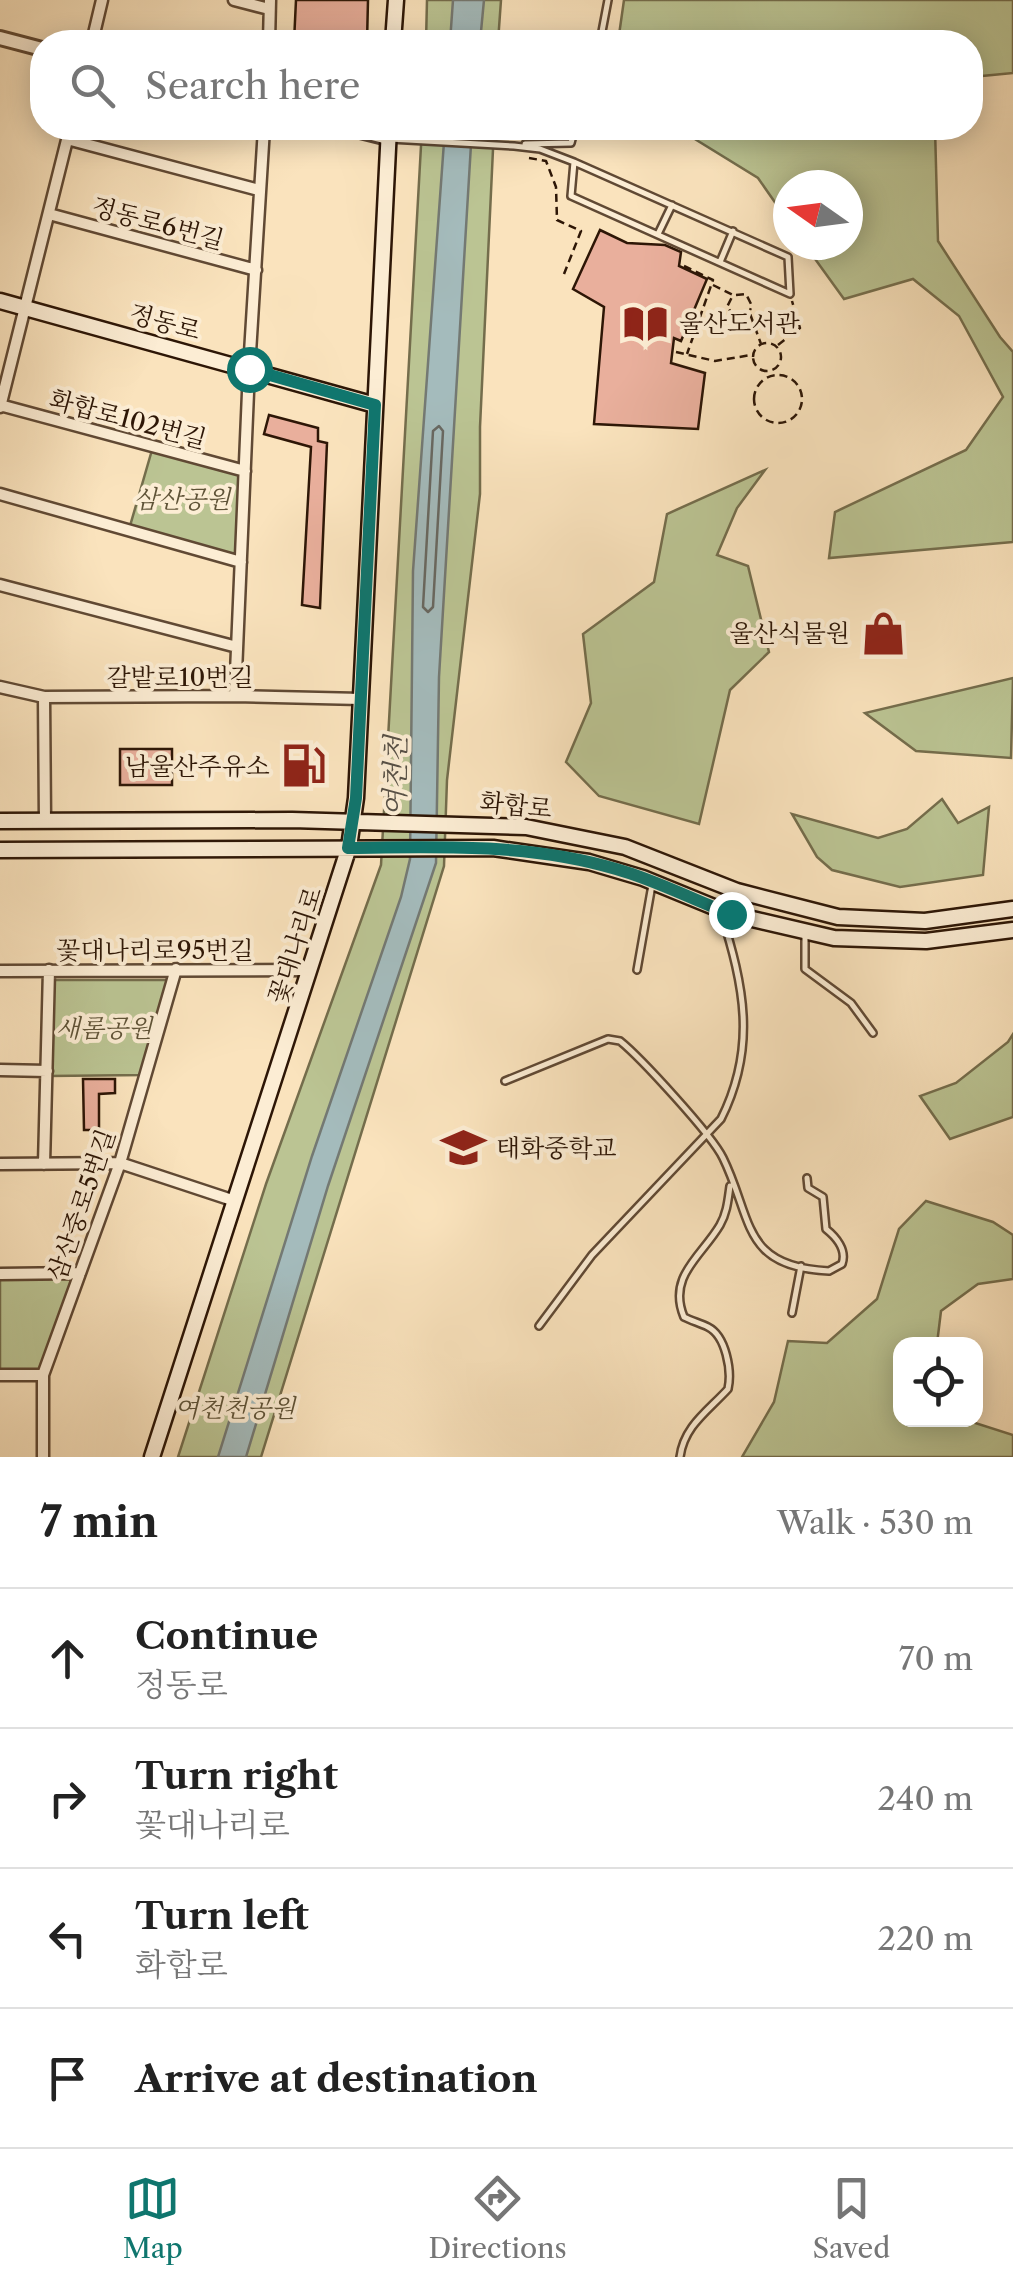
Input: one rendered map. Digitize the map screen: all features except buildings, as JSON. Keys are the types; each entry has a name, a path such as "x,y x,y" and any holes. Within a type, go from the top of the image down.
{"main road":[{"path":"395,30 396,0"},
{"name":"꽃대나리로","path":"152,1457 310,970 353,821 389,140"},
{"name":"정동로","path":"0,302 375,405"},
{"name":"화합로","path":"0,821 378,821 526,827 594,839 650,856 736,891 838,917 925,921 1013,909"},
{"name":"화합로","path":"0,850 462,847 560,856 619,870 720,910 805,933 872,941 926,941 1013,930"}],"street":[{"path":"95,30 102,0"},
{"path":"234,0 270,4 269,30"},
{"path":"0,38 30,45"},
{"path":"0,406 67,140"},
{"path":"92,140 260,190"},
{"name":"정동로6번길","path":"249,369 263,140"},
{"name":"정동로6번길","path":"48,214 256,270"},
{"name":"화합로102번길","path":"235,696 249,369"},
{"name":"화합로102번길","path":"0,406 245,471"},
{"path":"0,494 242,562"},
{"path":"0,585 237,647"},
{"name":"갈밭로10번길","path":"0,687 44,697 360,700"},
{"path":"44,697 46,821"},
{"name":"삼산중로5번길","path":"44,1457 43,1375 120,1163 176,969"},
{"path":"44,1164 49,970"},
{"name":"꽃대나리로95번길","path":"0,971 310,970"},
{"path":"0,1070 47,1071"},
{"path":"0,1164 120,1163 235,1202"},
{"path":"0,1274 80,1273"},
{"path":"0,1375 43,1375"}],"lane":[{"path":"602,30 608,0"},
{"path":"411,140 540,149 574,162 788,257 790,294 571,196 574,162"},
{"path":"511,146 572,140"},
{"path":"658,234 672,204"},
{"path":"720,262 733,231"},
{"path":"637,970 653,882"},
{"path":"539,1326 592,1255 721,1119 734,1094 744,1028 740,976 720,910"},
{"path":"805,933 805,968 850,1003 872,1033"},
{"path":"504,1081 614,1038 626,1046 723,1157 762,1250 778,1261 829,1271 844,1258 834,1236 826,1230 823,1198 808,1188 807,1178"},
{"path":"680,1457 693,1423 728,1390 730,1383 717,1334 684,1316 679,1299 683,1274 721,1224 731,1183"},
{"path":"792,1313 801,1266"}],"path":[{"path":"523,147 522,156 546,162 556,187 557,220 580,232 564,274"},
{"path":"684,266 713,280 686,354"},
{"path":"712,284 733,295 746,294 761,344"},
{"path":"761,344 776,346 800,328 790,294"},
{"path":"733,295 728,307 733,314 750,311"},
{"path":"676,352 714,361 752,354 761,344"},
{"path":"752,354 755,366 769,373 786,375 802,392 801,408 782,423 766,421 756,409 754,393 757,386 769,373 780,362 776,346"}],"green space":[{"path":"427,0 501,0 499,30 426,30"},
{"path":"624,0 1013,0 1013,73 983,76 983,30 620,30"},
{"name":"여천천공원","path":"421,140 493,140 480,494 447,780 444,866 261,1457 178,1457 266,1184 381,865"},
{"path":"696,140 935,140 938,241 1013,352 1013,542 829,558 835,512 966,450 1003,397 959,316 913,279 844,299 816,260 863,260 863,170 773,170 773,200 758,178"},
{"name":"삼산공원","path":"152,450 242,474 238,556 130,526"},
{"path":"765,470 737,508 717,555 748,566 769,652 730,690 699,824 599,796 566,762 591,703 583,634 654,582 667,514"},
{"path":"1013,678 1011,758 916,751 865,713"},
{"path":"942,799 958,823 989,807 983,875 900,887 832,870 817,857 792,814 878,838 907,829"},
{"name":"새롬공원","path":"49,980 172,980 145,1075 49,1076"},
{"path":"1013,1034 1013,1117 950,1139 920,1096 956,1083"},
{"path":"926,1201 993,1222 1013,1235 1013,1279 978,1284 941,1311 938,1337 893,1337 893,1427 983,1425 1013,1435 1013,1457 742,1457 774,1402 788,1341 827,1343 877,1299 899,1229"},
{"path":"74,1273 43,1375 0,1375 0,1274"}],"water":[{"path":"453,0 484,0 481,30 451,30"},
{"path":"444,140 471,140 439,677 436,863 328,1186 246,1457 218,1457 312,1156 401,897 410,859 413,571"}],"place":[{"name":"울산도서관","path":"646,323"},
{"name":"울산식물원","path":"883,633"},
{"name":"남울산주유소","path":"303,766"},
{"name":"태화중학교","path":"463,1148"}],"route":[{"path":"249,369 375,405 356,798 348,848 493,848 560,856 643,878 731,914"}],"water label":[{"name":"여천천","path":"395,776"}]}
